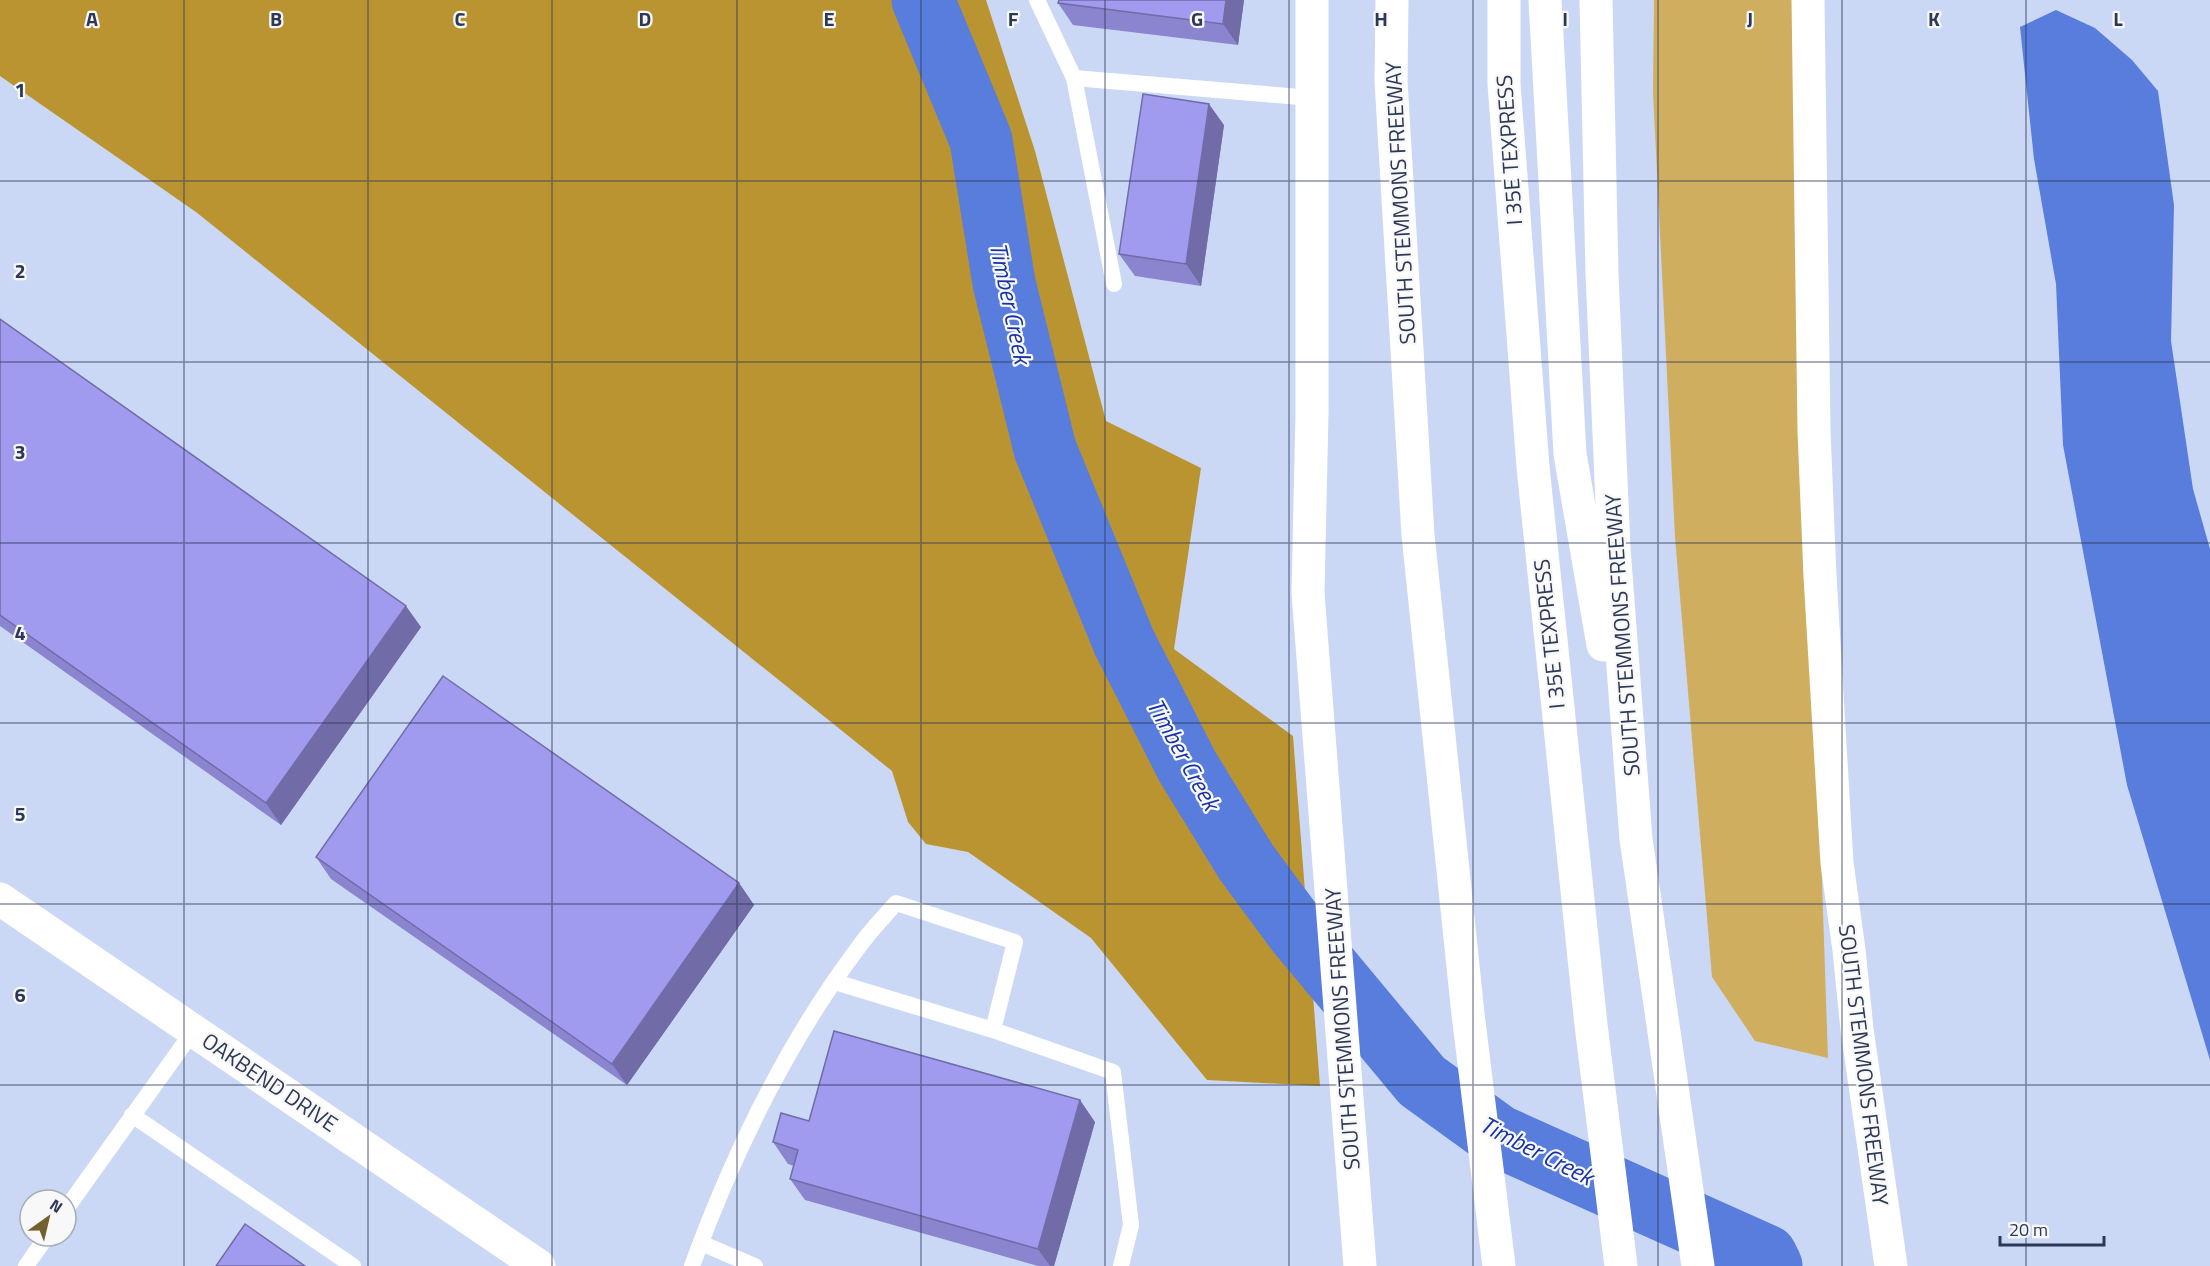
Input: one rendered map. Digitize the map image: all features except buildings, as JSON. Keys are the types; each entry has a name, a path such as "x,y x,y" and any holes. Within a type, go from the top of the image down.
{"main road":[{"name":"SOUTH STEMMONS FREEWAY","path":"1312,0 1312,413 1308,593 1360,1266"},
{"name":"SOUTH STEMMONS FREEWAY","path":"1392,0 1391,81 1417,512 1439,750 1499,1266"},
{"name":"I 35E TEXPRESS","path":"1504,0 1504,84 1533,467 1591,1025 1621,1266"},
{"path":"1545,0 1570,454 1636,839"},
{"name":"SOUTH STEMMONS FREEWAY","path":"1596,0 1602,274 1614,548 1636,839 1698,1266"},
{"name":"SOUTH STEMMONS FREEWAY","path":"1808,0 1814,431 1837,863 1857,1029 1891,1266"},
{"name":"OAKBEND DRIVE","path":"0,899 539,1266"}],"lane":[{"path":"1037,0 1074,78 1114,284"},
{"path":"1074,78 1312,98"},
{"path":"692,1266 764,1096 858,948 896,903 1015,942 993,1030"},
{"path":"836,982 993,1030 1113,1072 1131,1225 1120,1266"},
{"path":"78,1192 194,1030"},
{"path":"132,1114 353,1266"},
{"path":"701,1243 755,1266"},
{"path":"26,1266 39,1248"}],"shaded area":[{"path":"0,0 986,0 1035,151 1106,421 1201,468 1174,649 1293,736 1320,1086 1207,1080 1091,938 968,852 926,844 908,822 892,771 196,212 0,76"},
{"path":"1654,0 1792,0 1828,1058 1755,1041 1712,977 1675,537 1653,92"}],"water":[{"path":"2056,10 2095,28 2132,60 2158,91 2174,205 2171,341 2193,489 2210,549 2210,1060 2127,785 2063,445 2056,284 2034,159 2020,27"}],"waterway":[{"name":"Timber Creek","path":"923,0 981,140 1004,283 1045,449 1124,642 1187,766 1246,862 1297,931 1422,1081 1498,1136 1766,1256 1771,1266"}]}
